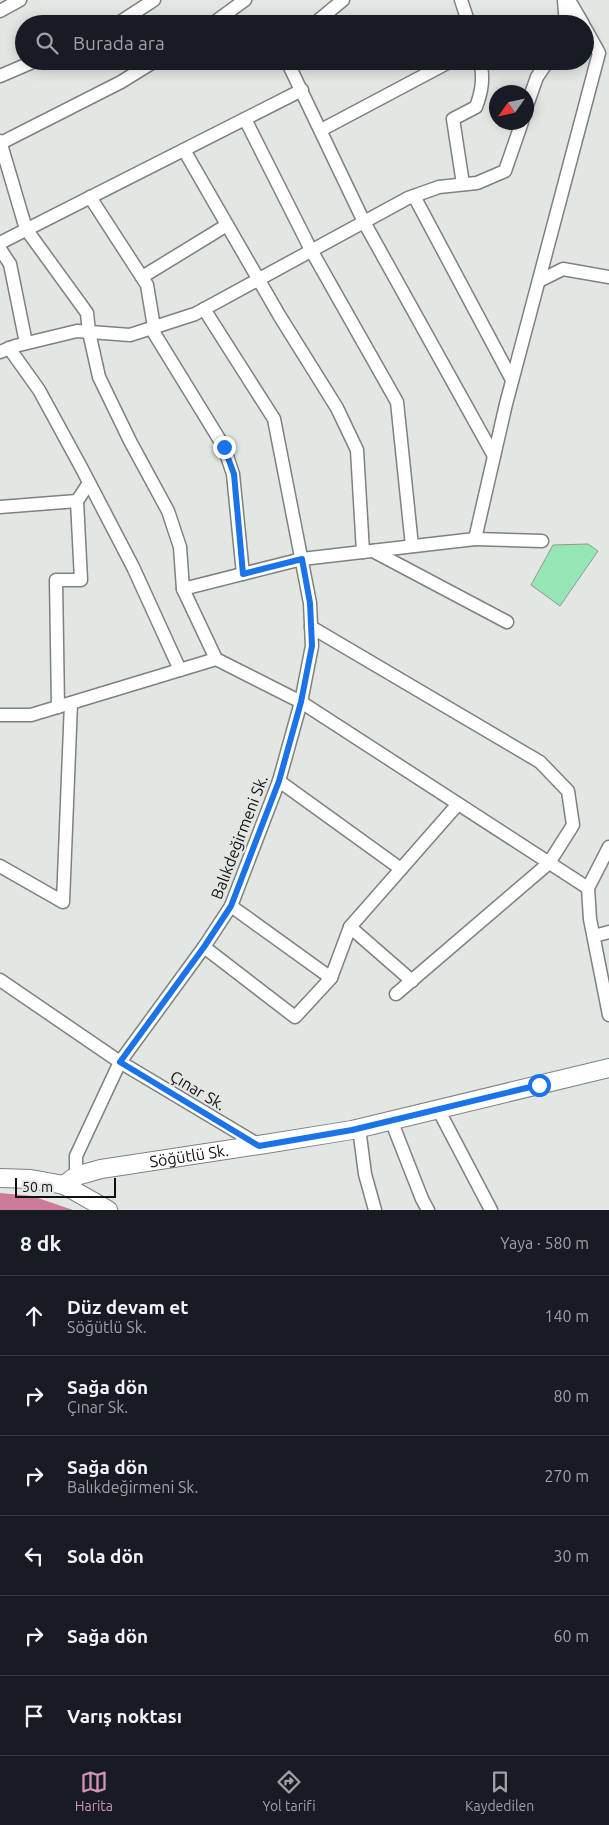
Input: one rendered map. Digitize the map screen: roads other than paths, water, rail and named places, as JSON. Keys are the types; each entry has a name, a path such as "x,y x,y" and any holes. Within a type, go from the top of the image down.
{"street":[{"path":"0,11 20,0"},
{"path":"224,15 245,0"},
{"path":"325,15 343,0"},
{"path":"461,0 466,15"},
{"path":"564,0 565,15"},
{"path":"569,0 578,15"},
{"path":"128,15 145,2"},
{"path":"475,539 512,380 599,53 594,44"},
{"path":"0,76 15,70"},
{"path":"140,70 121,82 0,142 26,230 87,313 89,332 99,377 130,441 168,511 180,547 183,589 216,659 301,702 588,888"},
{"path":"292,70 364,222 494,456"},
{"path":"321,130 434,70"},
{"path":"463,184 453,119 476,107 482,90 482,70"},
{"path":"534,85 542,70"},
{"path":"0,242 302,90"},
{"path":"245,119 311,250 397,402 412,546"},
{"path":"180,670 133,567 39,390 5,350 77,331 130,335 195,314 414,196 438,187 477,183 505,171 519,130"},
{"path":"184,150 279,315 338,408 357,450 368,552"},
{"path":"414,196 512,380"},
{"path":"90,197 147,285 152,328 224,447 234,474 243,574"},
{"path":"142,277 227,225"},
{"path":"0,249 10,264 26,343"},
{"path":"539,281 563,269 609,277"},
{"name":"Balıkdeğirmeni Sk.","path":"70,1180 76,1156 120,1062 204,947 231,906 279,781 301,702 312,646 310,603 274,419 204,309"},
{"path":"58,707 56,580 81,580 77,502 89,483"},
{"path":"0,507 77,502"},
{"path":"183,589 302,559 475,539 542,541"},
{"path":"368,552 507,622"},
{"path":"311,627 540,762 568,791 573,825 549,863 396,994"},
{"path":"0,715 31,716 216,659"},
{"path":"0,866 63,902 71,703"},
{"path":"279,781 401,869"},
{"path":"204,947 295,1017 331,978 350,927 458,804"},
{"path":"609,847 588,888 594,936 609,1015"},
{"path":"231,906 331,978"},
{"path":"350,927 412,981"},
{"path":"594,936 609,932"},
{"name":"Çınar Sk.","path":"0,980 120,1062 259,1146"},
{"name":"Söğütlü Sk.","path":"70,1180 101,1169 259,1146 359,1128 609,1068"},
{"path":"438,1109 491,1210"},
{"path":"391,1120 428,1210"},
{"path":"359,1128 365,1174 375,1210"},
{"path":"0,1178 70,1180 108,1210"}]}
